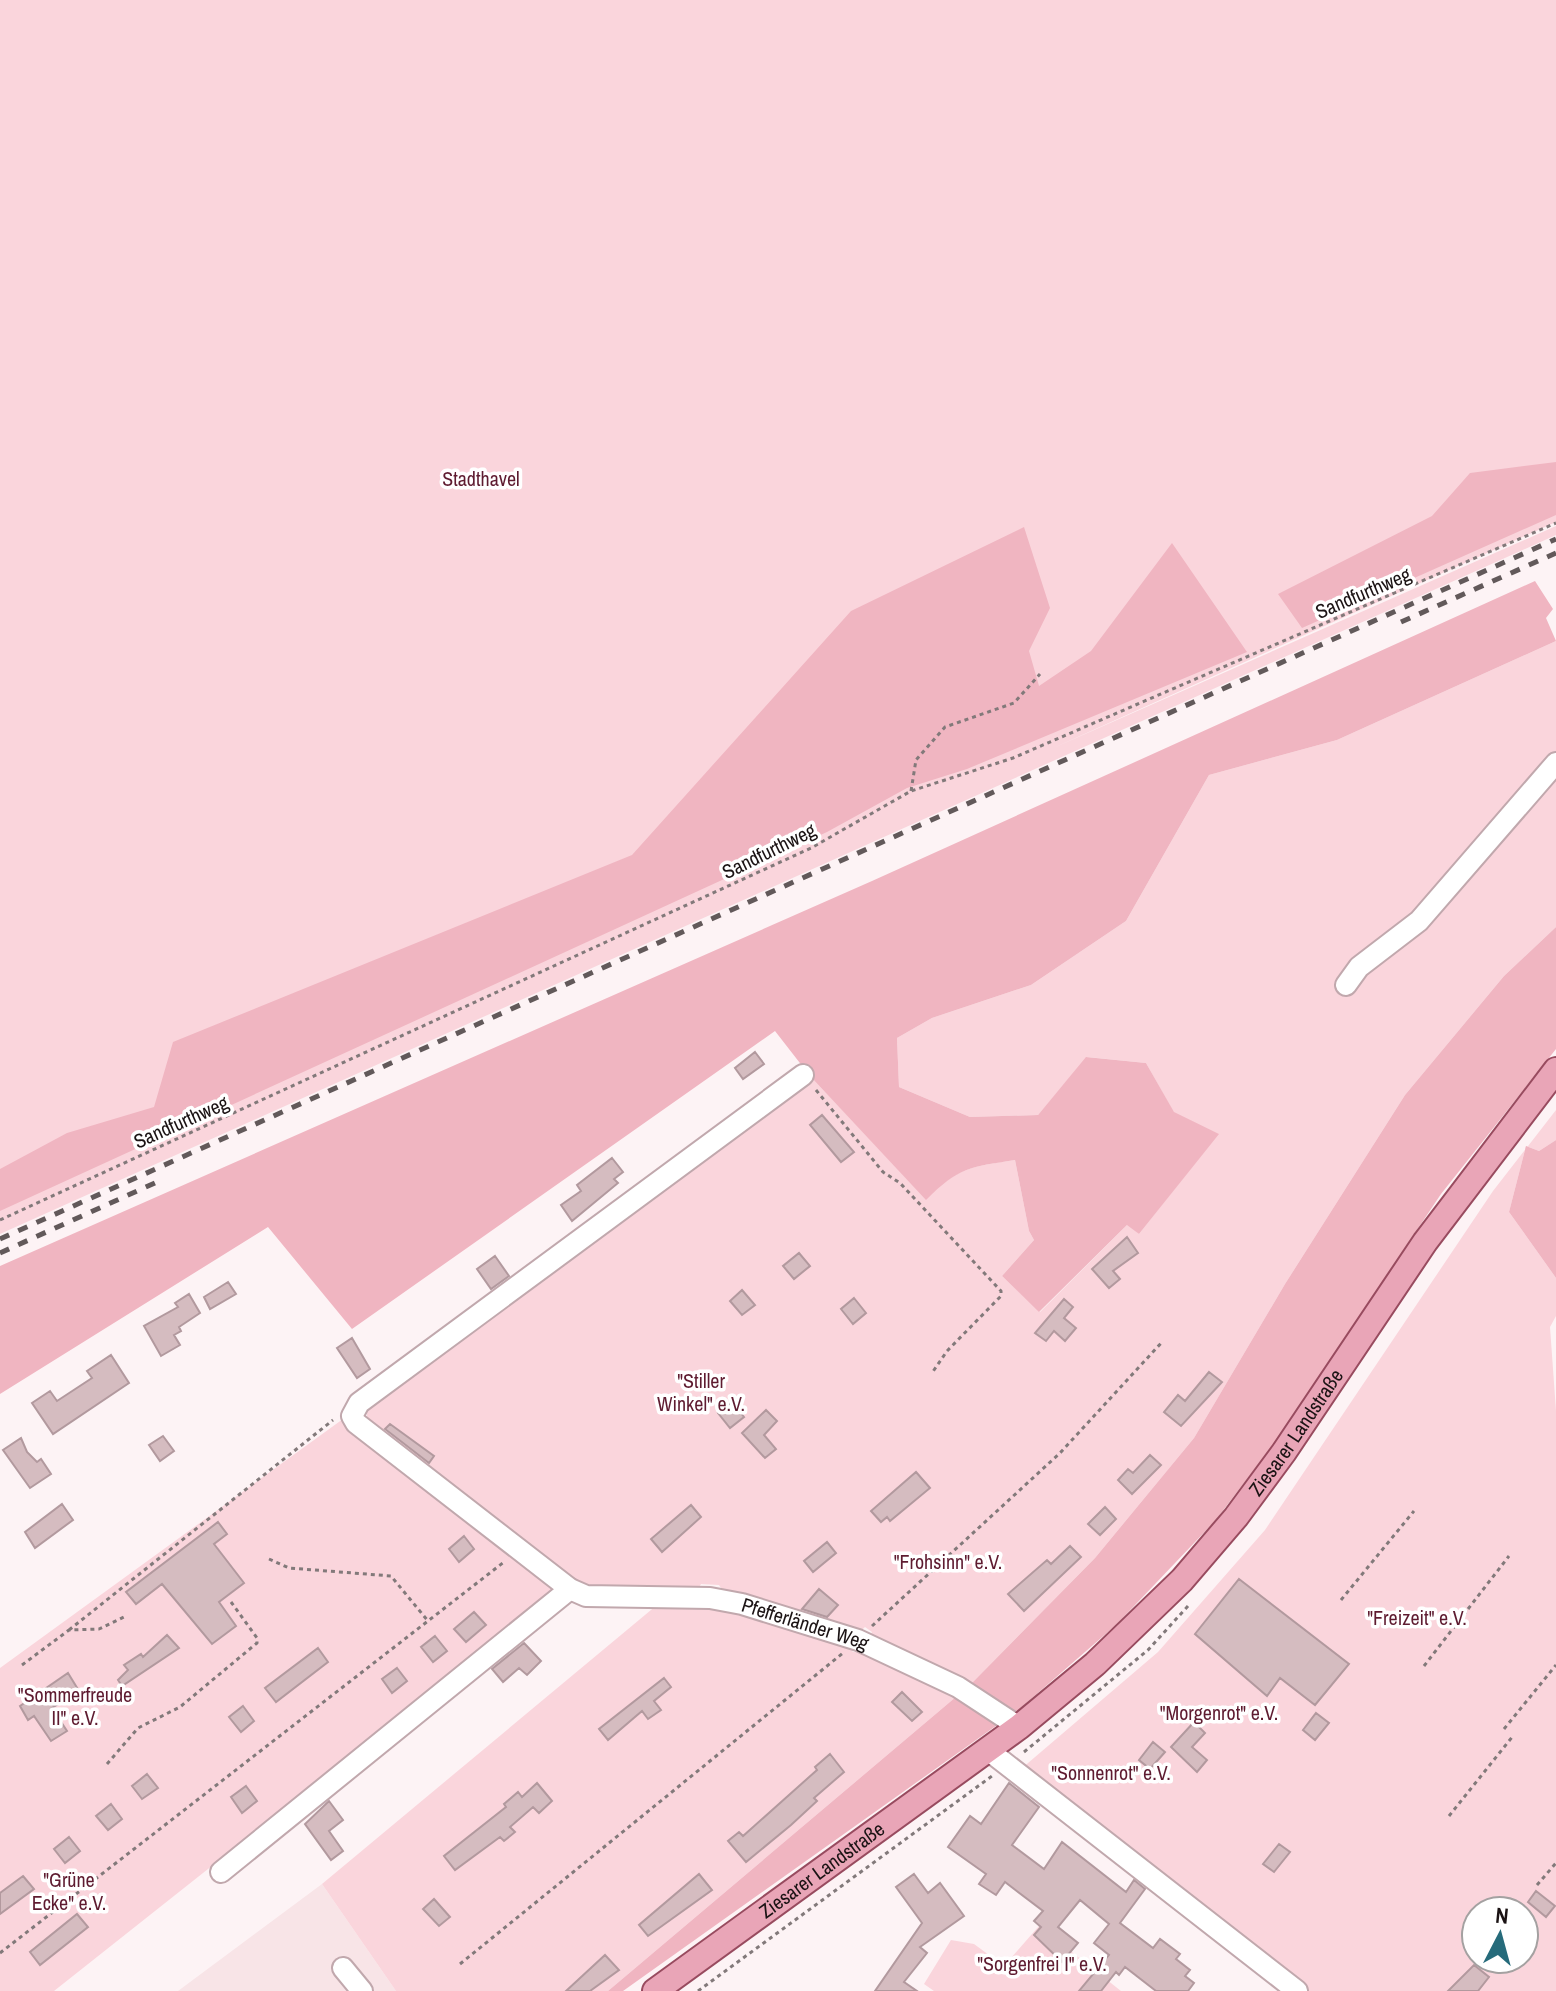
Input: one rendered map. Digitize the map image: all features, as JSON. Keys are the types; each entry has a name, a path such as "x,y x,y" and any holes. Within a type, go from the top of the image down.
{"main road":[{"name":"Ziesarer Landstraße","path":"655,1991 1019,1727 1129,1633 1236,1517 1425,1242 1556,1070"}],"street":[{"path":"1346,985 1359,967 1419,921 1556,763"},
{"path":"347,1414 803,1075"},
{"name":"Pfefferländer Weg","path":"347,1414 570,1589 586,1596 710,1598 742,1604 858,1640 958,1687 1019,1727"},
{"path":"221,1872 570,1589"},
{"path":"988,1750 1297,1991"},
{"path":"343,1968 362,1991"}],"path":[{"name":"Sandfurthweg","path":"0,1220 811,848 911,791 1013,758 1556,523"},
{"path":"911,791 916,760 945,727 1014,703 1040,674"},
{"path":"803,1075 883,1172 900,1183 1001,1291 1001,1296 947,1351 932,1373"},
{"path":"868,1629 1060,1453 1163,1341"},
{"path":"22,1665 347,1414"},
{"path":"1341,1600 1414,1511"},
{"path":"0,1953 513,1555"},
{"path":"1424,1666 1509,1556"},
{"path":"269,1559 289,1568 391,1576 428,1621"},
{"path":"107,1764 138,1728 180,1707 257,1643 231,1602"},
{"path":"69,1630 99,1629 126,1616"},
{"path":"460,1964 850,1648"},
{"path":"1504,1729 1556,1665"},
{"path":"1449,1816 1513,1736"},
{"path":"1537,1885 1556,1863"}],"shaded area":[{"path":"1556,462 1556,515 1302,628 1278,594 1432,516 1470,473"},
{"path":"1024,527 1050,608 1029,651 1039,686 1091,651 1172,543 1247,652 967,769 907,788 827,832 0,1211 0,1169 67,1133 154,1107 173,1042 632,855 851,611"},
{"path":"1535,581 1553,609 1546,618 1556,641 1337,740 1209,775 1126,921 1031,985 932,1018 897,1038 899,1087 970,1117 1038,1115 1086,1057 1146,1063 1174,1112 1219,1134 1139,1234 1127,1225 1039,1312 1002,1276 1034,1240 1029,1231 1015,1160 966,1170 926,1200 810,1076 775,1031 352,1329 268,1227 0,1394 0,1266 872,881"},
{"path":"1556,927 1556,1049 1441,1194 1273,1445 1215,1521 1116,1625 1016,1712 971,1684 1095,1558 1194,1438 1285,1284 1405,1095 1504,976"},
{"path":"1556,1140 1556,1278 1509,1212 1526,1146 1539,1151"},
{"path":"957,1696 1000,1723 623,1991 608,1991"},
{"path":"322,1884 396,1991 178,1991"}],"green space":[{"name":"Stadthavel","path":"0,0 1556,0 1556,522 1051,749 1556,526 1556,535 0,1234"},
{"path":"1556,641 1556,927 1504,976 1405,1095 1285,1284 1194,1438 1095,1558 971,1684 868,1640 872,1632 865,1627 856,1635 723,1591 719,1585 701,1584 698,1589 582,1588 367,1422 367,1404 810,1076 926,1199 956,1174 1015,1160 1029,1231 1034,1240 1002,1276 1040,1312 1128,1224 1139,1234 1218,1134 1174,1113 1146,1063 1087,1057 1038,1115 970,1117 899,1087 897,1038 932,1018 1031,985 1126,921 1209,775 1337,740"},
{"path":"1556,1110 1556,1140 1539,1151 1528,1147"},
{"path":"1525,1150 1509,1212 1556,1278 1556,1316 1550,1327 1556,1411 1556,1991 1307,1991 1021,1769 1158,1652 1265,1530 1493,1191"},
{"path":"343,1419 560,1590 54,1991 0,1991 0,1668"},
{"path":"657,1605 739,1609 846,1642 853,1652 871,1653 957,1696 608,1991 396,1991 322,1884"},
{"name":"\"Sorgenfrei I\" e.V.","path":"1039,1926 1121,1991 934,1991 924,1984 951,1940 974,1944 1004,1966"}],"building":[{"path":"755,1052 764,1064 743,1079 735,1068"},
{"path":"822,1115 854,1152 841,1162 810,1125"},
{"path":"612,1158 623,1172 614,1179 618,1183 572,1221 561,1205 581,1191 577,1185"},
{"path":"1127,1237 1138,1253 1113,1271 1120,1279 1109,1288 1092,1269"},
{"path":"799,1253 810,1266 794,1279 783,1266"},
{"path":"495,1256 509,1276 491,1289 477,1269"},
{"path":"228,1282 236,1294 210,1309 204,1297"},
{"path":"742,1290 755,1305 742,1315 730,1301"},
{"path":"189,1294 200,1313 179,1327 181,1331 174,1335 180,1345 161,1356 144,1326 178,1307 175,1303"},
{"path":"854,1298 866,1313 853,1324 841,1309"},
{"path":"1064,1299 1073,1307 1064,1318 1076,1328 1065,1341 1054,1331 1046,1341 1035,1333"},
{"path":"352,1338 370,1369 357,1378 337,1348"},
{"path":"111,1355 129,1383 53,1434 32,1403 50,1391 57,1401 92,1378 87,1371"},
{"path":"1209,1372 1222,1382 1181,1426 1164,1412 1178,1395 1185,1401"},
{"path":"732,1402 744,1417 730,1428 718,1413"},
{"path":"766,1410 777,1421 764,1435 776,1449 765,1458 742,1433"},
{"path":"390,1424 434,1456 429,1463 385,1429"},
{"path":"163,1436 174,1451 160,1461 149,1445"},
{"path":"21,1438 27,1452 37,1462 41,1459 51,1474 30,1488 3,1450"},
{"path":"1150,1455 1161,1465 1132,1494 1118,1480 1128,1469 1133,1473"},
{"path":"916,1472 930,1488 890,1521 887,1517 881,1522 871,1511"},
{"path":"62,1504 73,1520 35,1548 25,1532"},
{"path":"691,1505 701,1517 662,1552 651,1539"},
{"path":"1105,1507 1116,1519 1100,1535 1088,1524"},
{"path":"218,1522 227,1534 214,1544 244,1583 219,1602 236,1626 212,1644 162,1584 136,1604 126,1592"},
{"path":"464,1536 474,1549 459,1562 449,1549"},
{"path":"827,1542 836,1553 813,1572 804,1561"},
{"path":"1070,1546 1081,1557 1024,1611 1008,1594 1047,1560 1051,1564"},
{"path":"1239,1579 1349,1664 1315,1705 1280,1678 1267,1696 1195,1634"},
{"path":"819,1589 838,1605 827,1617 802,1609"},
{"path":"474,1612 486,1625 466,1642 454,1629"},
{"path":"167,1635 179,1648 122,1686 118,1680 128,1670 124,1665 141,1654 143,1657"},
{"path":"435,1636 447,1651 433,1662 421,1647"},
{"path":"524,1643 541,1661 527,1675 519,1668 503,1682 492,1669"},
{"path":"318,1648 328,1662 276,1702 265,1688"},
{"path":"397,1668 407,1681 392,1693 382,1679"},
{"path":"68,1673 79,1691 52,1708 67,1731 51,1741 34,1716 28,1720 20,1706"},
{"path":"664,1678 671,1687 654,1701 661,1710 648,1719 642,1711 608,1740 599,1729"},
{"path":"902,1692 922,1712 912,1721 892,1702"},
{"path":"243,1706 254,1721 241,1732 229,1717"},
{"path":"1316,1713 1329,1723 1315,1740 1303,1730"},
{"path":"1194,1722 1205,1733 1192,1747 1207,1760 1197,1772 1171,1747"},
{"path":"1153,1742 1165,1752 1150,1769 1139,1760"},
{"path":"830,1754 844,1772 814,1798 817,1801 791,1825 746,1862 728,1841 739,1832 743,1836 817,1770 815,1767"},
{"path":"147,1774 158,1788 142,1799 132,1786"},
{"path":"537,1783 552,1801 539,1813 533,1807 510,1827 515,1832 504,1841 500,1837 455,1870 444,1856 506,1807 504,1804 518,1792 522,1797"},
{"path":"1009,1783 1039,1807 1012,1845 1044,1869 1062,1842 1126,1892 1134,1880 1145,1889 1120,1923 1153,1948 1160,1939 1180,1954 1176,1959 1190,1970 1185,1976 1194,1983 1188,1991 1156,1991 1125,1967 1119,1975 1116,1972 1101,1991 1079,1991 1109,1955 1094,1943 1109,1924 1080,1900 1058,1927 1078,1943 1062,1962 1034,1935 1041,1927 1034,1921 1043,1911 1005,1882 996,1895 979,1884 986,1874 948,1847 970,1816 981,1824"},
{"path":"246,1786 257,1801 242,1813 231,1797"},
{"path":"329,1801 343,1820 329,1831 343,1851 331,1860 305,1824"},
{"path":"111,1804 122,1819 108,1830 96,1816"},
{"path":"69,1837 80,1851 65,1863 54,1849"},
{"path":"1279,1844 1290,1852 1274,1872 1263,1864"},
{"path":"699,1874 712,1890 648,1936 639,1925"},
{"path":"914,1874 928,1893 940,1883 964,1916 920,1947 927,1953 904,1982 917,1991 875,1991 922,1923 896,1887"},
{"path":"23,1876 34,1889 0,1914 0,1893"},
{"path":"1536,1891 1555,1906 1546,1917 1540,1912 1540,1895 1533,1895"},
{"path":"434,1899 450,1917 439,1926 423,1909"},
{"path":"77,1914 88,1927 40,1965 30,1952"},
{"path":"605,1955 619,1970 590,1991 566,1991"},
{"path":"1464,1975 1489,1977 1478,1991 1448,1991"}],"railway":[{"path":"0,1239 1556,539"},
{"path":"1401,622 1556,553"},
{"path":"0,1253 157,1182"}],"park label":[{"name":"\"Stiller Winkel\" e.V.","path":"701,1392"},
{"name":"\"Frohsinn\" e.V.","path":"948,1562"},
{"name":"\"Freizeit\" e.V.","path":"1417,1618"},
{"name":"\"Sommerfreude II\" e.V.","path":"75,1706"},
{"name":"\"Morgenrot\" e.V.","path":"1219,1713"},
{"name":"\"Sonnenrot\" e.V.","path":"1111,1773"},
{"name":"\"Grüne Ecke\" e.V.","path":"69,1892"}]}
